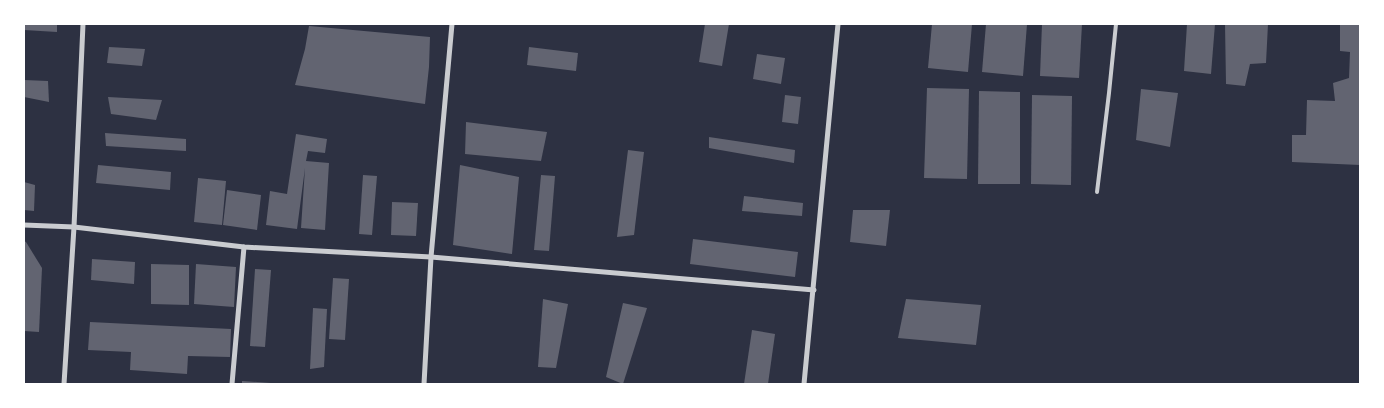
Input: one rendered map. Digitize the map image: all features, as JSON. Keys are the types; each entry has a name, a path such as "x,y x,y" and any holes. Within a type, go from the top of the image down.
{"street":[{"path":"64,384 74,227 83,24"},
{"path":"424,384 431,257 452,24"},
{"path":"804,384 838,24"},
{"path":"24,226 74,227 244,247 431,257 814,290"},
{"path":"232,384 244,247"}],"lane":[{"path":"1097,192 1116,24"}],"building":[{"path":"24,24 57,24 57,32 24,30"},
{"path":"705,24 729,24 722,66 699,62"},
{"path":"932,24 972,24 968,72 928,68"},
{"path":"986,24 1027,24 1023,76 982,72"},
{"path":"1042,24 1082,24 1079,78 1040,76"},
{"path":"1187,24 1215,24 1211,74 1184,71"},
{"path":"1225,24 1268,24 1266,63 1250,64 1245,86 1226,84"},
{"path":"1340,24 1360,24 1360,165 1292,162 1292,135 1306,135 1307,100 1335,101 1333,83 1349,78 1350,52 1340,51"},
{"path":"309,26 430,37 425,104 295,85"},
{"path":"109,47 145,49 142,66 107,63"},
{"path":"529,47 578,53 576,71 527,65"},
{"path":"757,54 785,58 781,84 753,79"},
{"path":"24,80 48,81 49,102 24,97"},
{"path":"927,88 969,89 967,179 924,178"},
{"path":"1141,89 1178,93 1170,147 1136,140"},
{"path":"979,91 1020,92 1020,184 978,184"},
{"path":"785,95 801,97 798,124 782,122"},
{"path":"1032,95 1072,96 1071,185 1031,184"},
{"path":"108,97 162,100 156,120 111,114"},
{"path":"466,122 547,132 541,161 465,154"},
{"path":"105,133 186,139 186,151 106,146"},
{"path":"296,134 327,139 325,153 308,151 306,161 329,163 325,230 301,228 305,168 297,229 266,225 270,191 287,194"},
{"path":"709,137 795,150 794,163 709,148"},
{"path":"628,150 644,152 634,235 617,237"},
{"path":"98,165 171,172 170,190 96,183"},
{"path":"460,165 519,177 512,254 453,245"},
{"path":"363,175 377,176 372,235 359,234"},
{"path":"541,175 555,176 549,251 534,250"},
{"path":"198,178 226,181 222,225 194,222"},
{"path":"24,182 35,185 34,211 24,210"},
{"path":"227,190 261,195 257,230 223,225"},
{"path":"744,196 803,203 802,216 742,211"},
{"path":"392,202 418,203 416,236 391,235"},
{"path":"853,210 890,210 886,246 850,242"},
{"path":"693,239 798,252 795,277 690,264"},
{"path":"24,241 42,268 39,332 24,331"},
{"path":"92,259 135,262 134,284 91,280"},
{"path":"151,264 189,265 189,305 151,304"},
{"path":"196,264 236,267 234,307 194,304"},
{"path":"255,269 271,270 265,347 250,346"},
{"path":"333,278 349,279 345,340 329,339"},
{"path":"543,299 568,304 556,368 538,367"},
{"path":"906,299 981,305 976,345 898,338"},
{"path":"623,303 647,308 623,384 606,377"},
{"path":"313,308 327,309 324,367 310,369"},
{"path":"90,322 231,329 230,357 188,356 187,374 130,370 131,352 88,350"},
{"path":"752,330 775,334 768,384 744,384"},
{"path":"242,381 271,383 271,384 242,384"}]}
